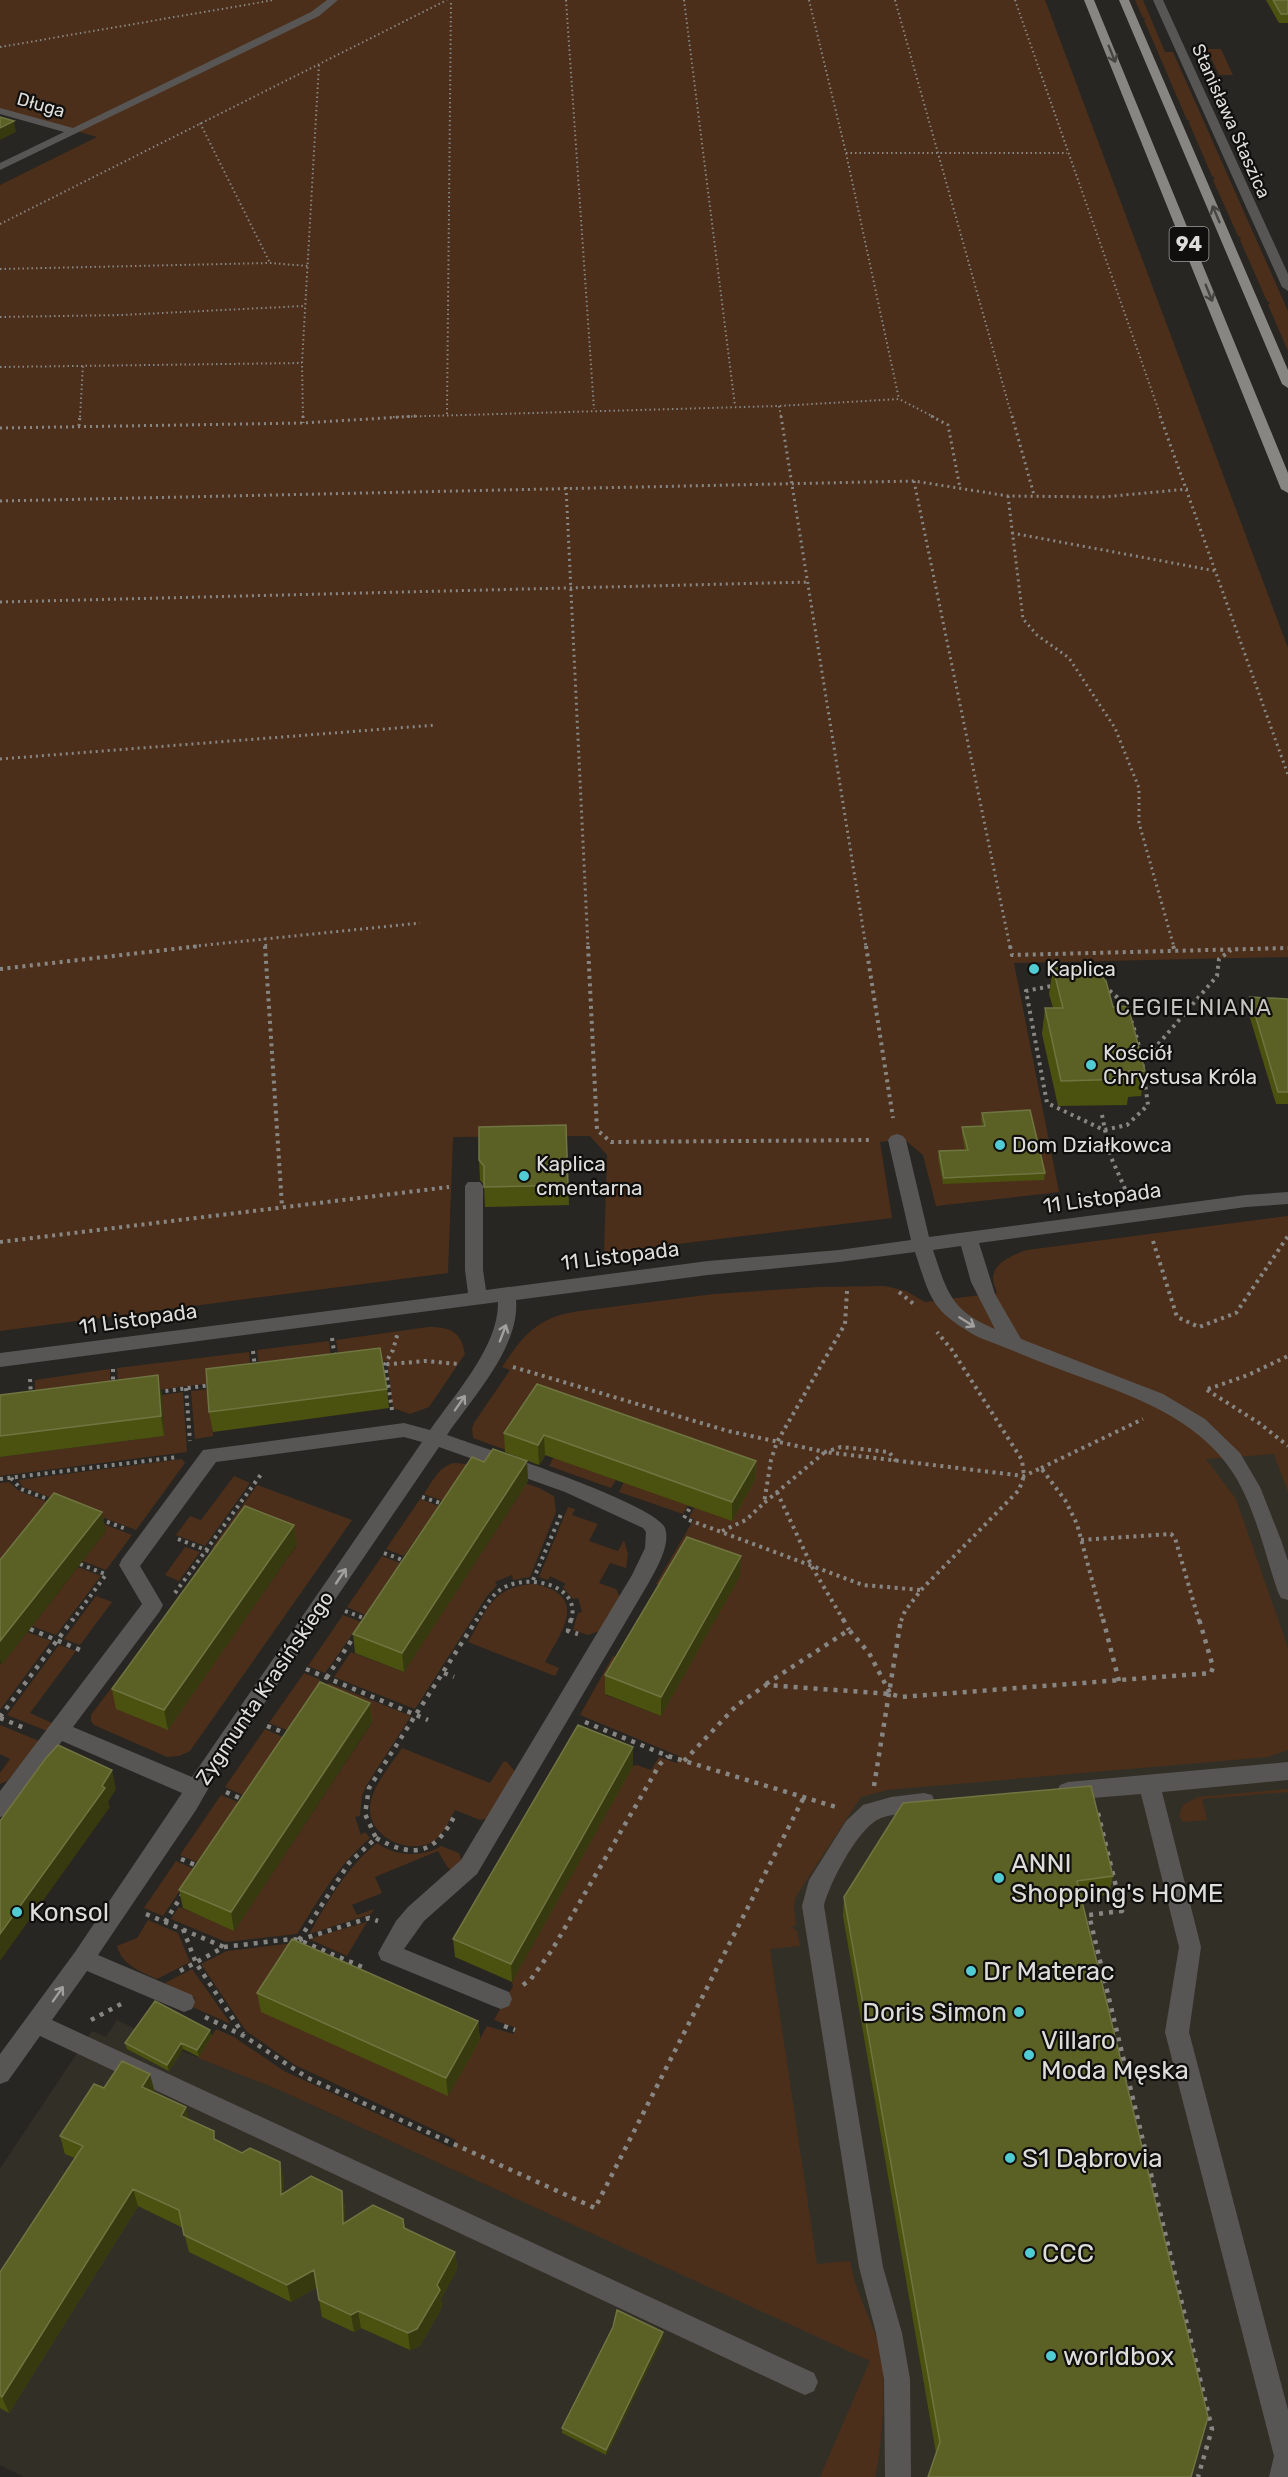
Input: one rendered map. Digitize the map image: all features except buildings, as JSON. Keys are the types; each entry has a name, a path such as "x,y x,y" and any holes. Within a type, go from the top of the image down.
{"main road":[{"name":"94","path":"1089,0 1288,489"},
{"name":"94","path":"1124,0 1288,384"}],"street":[{"path":"0,167 315,14 333,0"},
{"name":"Stanisława Staszica","path":"1158,0 1288,287"},
{"name":"Długa","path":"0,111 74,131"},
{"path":"897,1140 921,1245 939,1298 960,1318 985,1332 1159,1400 1187,1416 1215,1438 1234,1459 1250,1484 1288,1592"},
{"path":"474,1186 474,1270 478,1297"},
{"name":"11 Listopada","path":"1246,1201 1288,1188"},
{"name":"11 Listopada","path":"0,1360 708,1268 839,1256 1246,1201 1288,1198"},
{"path":"969,1239 978,1280 990,1305 1014,1343"},
{"name":"Zygmunta Krasińskiego","path":"0,2073 38,2024 83,1959 211,1764 502,1338 508,1321 506,1294"},
{"path":"0,1808 153,1605 129,1565 210,1455 404,1430 435,1438 572,1487 650,1523 656,1530 655,1548 641,1578 469,1867 404,1928 389,1953 501,1999"},
{"path":"58,1730 196,1790"},
{"path":"1047,1792 1288,1771"},
{"path":"1149,1784 1190,1947 1178,2032 1287,2456 1282,2477"},
{"path":"898,2477 897,2379 889,2333 871,2267 813,1906 818,1887 854,1828 871,1812 891,1806 945,1801"},
{"path":"83,1959 184,2002"},
{"path":"38,2024 806,2382"}],"path":[{"path":"0,47 274,0"},
{"path":"0,224 449,0 447,414"},
{"path":"566,0 594,410"},
{"path":"684,0 735,406"},
{"path":"809,0 846,153 899,399"},
{"path":"895,0 1034,495"},
{"path":"1015,0 1066,153 1188,489 1288,775"},
{"path":"303,423 304,306 319,64"},
{"path":"200,123 270,262"},
{"path":"846,153 1066,153"},
{"path":"0,269 270,262 308,266"},
{"path":"0,317 122,315 304,306"},
{"path":"0,367 302,363"},
{"path":"79,426 83,365"},
{"path":"0,428 303,423 447,414 779,406 899,399 948,425 960,488"},
{"path":"566,488 597,1130 611,1142 897,1140 779,406"},
{"path":"0,501 914,481 1008,496 1103,497 1188,489"},
{"path":"914,481 1012,955 1288,948"},
{"path":"1008,496 1023,620 1037,635 1069,658 1115,728 1138,788 1139,824 1175,951"},
{"path":"1012,533 1216,570"},
{"path":"0,602 809,582"},
{"path":"0,759 436,725"},
{"path":"0,969 265,938 420,923"},
{"path":"265,938 282,1206"},
{"path":"1141,1057 1148,1056 1208,989 1217,976 1219,959 1233,949"},
{"path":"1066,983 1092,984 1107,989 1128,1012 1141,1057 1148,1105 1127,1125 1104,1130 1047,1103 1026,991 1066,983"},
{"path":"1102,1115 1110,1155 1126,1191"},
{"path":"0,1242 424,1189 474,1186"},
{"path":"1153,1241 1178,1317 1199,1328 1236,1313 1288,1236"},
{"path":"764,1503 771,1460 777,1442 844,1324 847,1291"},
{"path":"899,1292 909,1298 920,1311"},
{"path":"871,1812 901,1620 905,1611 921,1590 1020,1490 1024,1476 1022,1460 1012,1441 952,1350 933,1327"},
{"path":"393,1420 385,1364 393,1350 398,1328"},
{"path":"332,1337 336,1369"},
{"path":"253,1347 255,1368"},
{"path":"1288,1356 1248,1375 1207,1390 1259,1423 1288,1446"},
{"path":"375,1365 425,1362 464,1365"},
{"path":"113,1365 113,1386"},
{"path":"508,1366 680,1419 825,1452 897,1462 1024,1476 1113,1434"},
{"path":"30,1376 32,1407"},
{"path":"155,1392 221,1384"},
{"path":"722,1532 745,1522 825,1452 841,1447 889,1452 897,1462"},
{"path":"0,1479 180,1456"},
{"path":"169,1600 266,1467"},
{"path":"1041,1468 1065,1500 1081,1540 1119,1681"},
{"path":"11,1478 21,1489 63,1505"},
{"path":"777,1492 812,1567 849,1630 869,1653 891,1694"},
{"path":"419,1496 453,1508"},
{"path":"438,1514 450,1496"},
{"path":"691,1506 686,1519 812,1567 863,1585 921,1590"},
{"path":"533,1580 562,1512"},
{"path":"95,1517 149,1538"},
{"path":"766,1685 891,1694 901,1697 1211,1673 1213,1667 1175,1538 1171,1534 1081,1540"},
{"path":"206,1550 225,1557"},
{"path":"381,1551 414,1565"},
{"path":"399,1571 412,1551"},
{"path":"81,1564 107,1574"},
{"path":"456,1813 442,1839 426,1849 397,1847 376,1838 367,1825 365,1800 369,1788 500,1588 533,1580 545,1582 564,1593 569,1601 573,1617 568,1631 588,1638 610,1630"},
{"path":"341,1610 375,1623"},
{"path":"321,1688 373,1610"},
{"path":"30,1629 110,1662"},
{"path":"684,1761 737,1705 849,1630"},
{"path":"302,1668 428,1720"},
{"path":"444,1673 454,1677"},
{"path":"573,1718 668,1756 818,1802"},
{"path":"263,1724 297,1738"},
{"path":"283,1744 295,1725"},
{"path":"501,1999 512,1994 531,1979 552,1950 660,1764 668,1756"},
{"path":"1092,1789 1122,1911 1089,1915 1212,2429 1198,2477"},
{"path":"219,1790 253,1804"},
{"path":"239,1810 252,1791"},
{"path":"184,2002 189,2009 244,2036 308,2078 595,2208 804,1797"},
{"path":"299,1940 349,1863 376,1838"},
{"path":"174,1856 201,1868"},
{"path":"195,1876 207,1858"},
{"path":"165,1922 189,1886"},
{"path":"120,1903 224,1947"},
{"path":"64,2035 224,1947 299,1940 369,1918 404,1928"},
{"path":"183,1929 196,1963 244,2036"},
{"path":"299,1940 372,1972"},
{"path":"347,1971 351,1963"},
{"path":"500,2025 515,2030"}],"shaded area":[{"path":"0,0 1045,0 1288,648 1288,957 1014,963 1059,1192 936,1206 923,1155 904,1139 880,1142 892,1218 604,1253 607,1155 590,1136 453,1137 448,1273 0,1331 0,185 97,137 0,109"},
{"path":"1135,0 1143,0 1165,52 1173,52 1288,311 1288,351 1268,305 1270,303 1267,301 1241,238 1238,236 1213,180 1215,178 1212,176 1190,121 1187,120 1144,20 1146,18 1143,18"},
{"path":"1207,49 1221,49 1233,75 1219,75"},
{"path":"1288,1216 1288,1492 1274,1454 1206,1459 1236,1499 1288,1648 1288,1750 1268,1757 887,1790 861,1797 795,1898 796,1925 792,1927 797,1931 800,1946 770,1949 817,2264 850,2261 855,2283 882,2355 883,2410 875,2477 820,2477 870,2361 277,2089 198,2058 216,2029 234,2037 284,2071 452,2148 456,2140 295,2065 246,2031 201,1964 227,1951 294,1943 448,2096 487,2026 513,2034 516,2028 494,2020 513,1986 512,1982 633,1766 637,1765 651,1770 659,1757 677,1763 679,1756 580,1715 613,1656 626,1660 606,1695 661,1716 740,1576 667,1588 656,1584 694,1519 689,1517 694,1508 546,1454 541,1463 473,1438 474,1423 510,1370 502,1367 533,1329 553,1318 579,1311 714,1294 818,1287 885,1286 906,1291 925,1302 997,1293 993,1278 997,1268 1006,1260 1027,1250"},
{"path":"428,1327 448,1329 453,1332 461,1340 465,1354 429,1407 410,1414 393,1408 387,1361 340,1367 336,1340"},
{"path":"329,1341 332,1368 260,1377 257,1350"},
{"path":"249,1352 251,1378 119,1395 117,1368"},
{"path":"110,1369 110,1396 35,1405 35,1380"},
{"path":"210,1389 213,1436 195,1439 191,1391"},
{"path":"183,1392 187,1452 0,1476 0,1457 164,1436 162,1395"},
{"path":"1288,1453 1288,2477 24,2477 0,2465 0,2169 92,2031 106,2037 117,2020 182,2051 277,2089 596,2235 811,1796 1201,1458"},
{"path":"554,1457 616,1480 611,1488 549,1466"},
{"path":"182,1459 185,1463 136,1530 23,1487 18,1480"},
{"path":"454,1463 467,1464 443,1501 424,1494 440,1471"},
{"path":"474,1465 539,1488 554,1496 556,1512 530,1577 513,1580 512,1575 495,1582 497,1585 487,1596 415,1709 334,1677 351,1652 404,1672 520,1494"},
{"path":"234,1476 250,1483 205,1546 176,1535 190,1516 201,1520"},
{"path":"9,1482 19,1491 132,1535 106,1570 82,1561 106,1531 0,1586 0,1483"},
{"path":"624,1482 688,1505 683,1514 619,1492"},
{"path":"257,1485 352,1520 190,1751 179,1756 167,1757 94,1725 91,1715 121,1675 136,1681 117,1709 168,1729 297,1545 228,1554 212,1548"},
{"path":"420,1499 439,1506 404,1556 386,1549"},
{"path":"568,1507 575,1509 572,1515 598,1524 589,1541 618,1551 624,1540 628,1554 626,1568 610,1563 599,1583 616,1589 620,1597 599,1631 588,1635 573,1630 578,1613 582,1612 578,1598 573,1599 563,1587 566,1584 550,1576 548,1580 539,1577"},
{"path":"185,1547 200,1552 179,1581 165,1575"},
{"path":"382,1556 400,1563 365,1615 347,1607"},
{"path":"78,1567 101,1576 56,1635 32,1626"},
{"path":"534,1584 551,1589 561,1596 566,1605 567,1615 564,1626 545,1662 559,1668 555,1676 468,1642 486,1610 499,1595 520,1586"},
{"path":"96,1596 112,1602 80,1645 64,1639"},
{"path":"343,1615 361,1622 325,1673 308,1666"},
{"path":"27,1632 51,1641 0,1710 0,1664"},
{"path":"59,1645 76,1651 30,1713 52,1723 47,1731 7,1715"},
{"path":"304,1673 321,1680 287,1730 269,1723"},
{"path":"329,1683 411,1716 366,1786 362,1796 360,1816 355,1817 361,1835 365,1832 370,1838 348,1859 321,1895 297,1934 226,1942 171,1919 179,1907 235,1930 372,1723 318,1700"},
{"path":"0,1725 39,1741 7,1781 0,1784 0,1773 10,1759 0,1754"},
{"path":"265,1729 283,1737 243,1795 225,1787"},
{"path":"402,1748 490,1783 504,1761 516,1773 489,1818 480,1820 455,1810 443,1831 434,1841 424,1845 401,1844 380,1833 370,1812 371,1800 377,1786"},
{"path":"1288,1789 1288,1792 1202,1799 1207,1820 1183,1822 1179,1816 1183,1805 1198,1797"},
{"path":"221,1795 240,1803 199,1863 180,1855"},
{"path":"377,1843 392,1851 409,1854 434,1850 441,1846 459,1853 462,1862 457,1871 448,1868 438,1851 375,1877 382,1893 352,1905 357,1915 374,1909 371,1914 309,1934 347,1874"},
{"path":"176,1861 194,1869 163,1916 144,1908"},
{"path":"148,1920 178,1933 190,1962 157,1979 128,1963 119,1953 117,1946 137,1938"},
{"path":"367,1922 347,1956 309,1939"},
{"path":"192,1969 231,2024 190,2006 195,1998 165,1983"}],"place":[{"name":"Kaplica","path":"1034,969"},
{"name":"Kościół Chrystusa Króla","path":"1091,1065"},
{"name":"Dom Działkowca","path":"1000,1145"},
{"name":"Kaplica cmentarna","path":"524,1176"},
{"name":"ANNI Shopping's HOME","path":"999,1878"},
{"name":"Konsol","path":"17,1912"},
{"name":"Dr Materac","path":"971,1971"},
{"name":"Doris Simon","path":"1019,2012"},
{"name":"Villaro Moda Męska","path":"1029,2055"},
{"name":"S1 Dąbrovia","path":"1010,2158"},
{"name":"CCC","path":"1030,2253"},
{"name":"worldbox","path":"1051,2356"}],"district":[{"name":"CEGIELNIANA","path":"1194,1007"}]}
